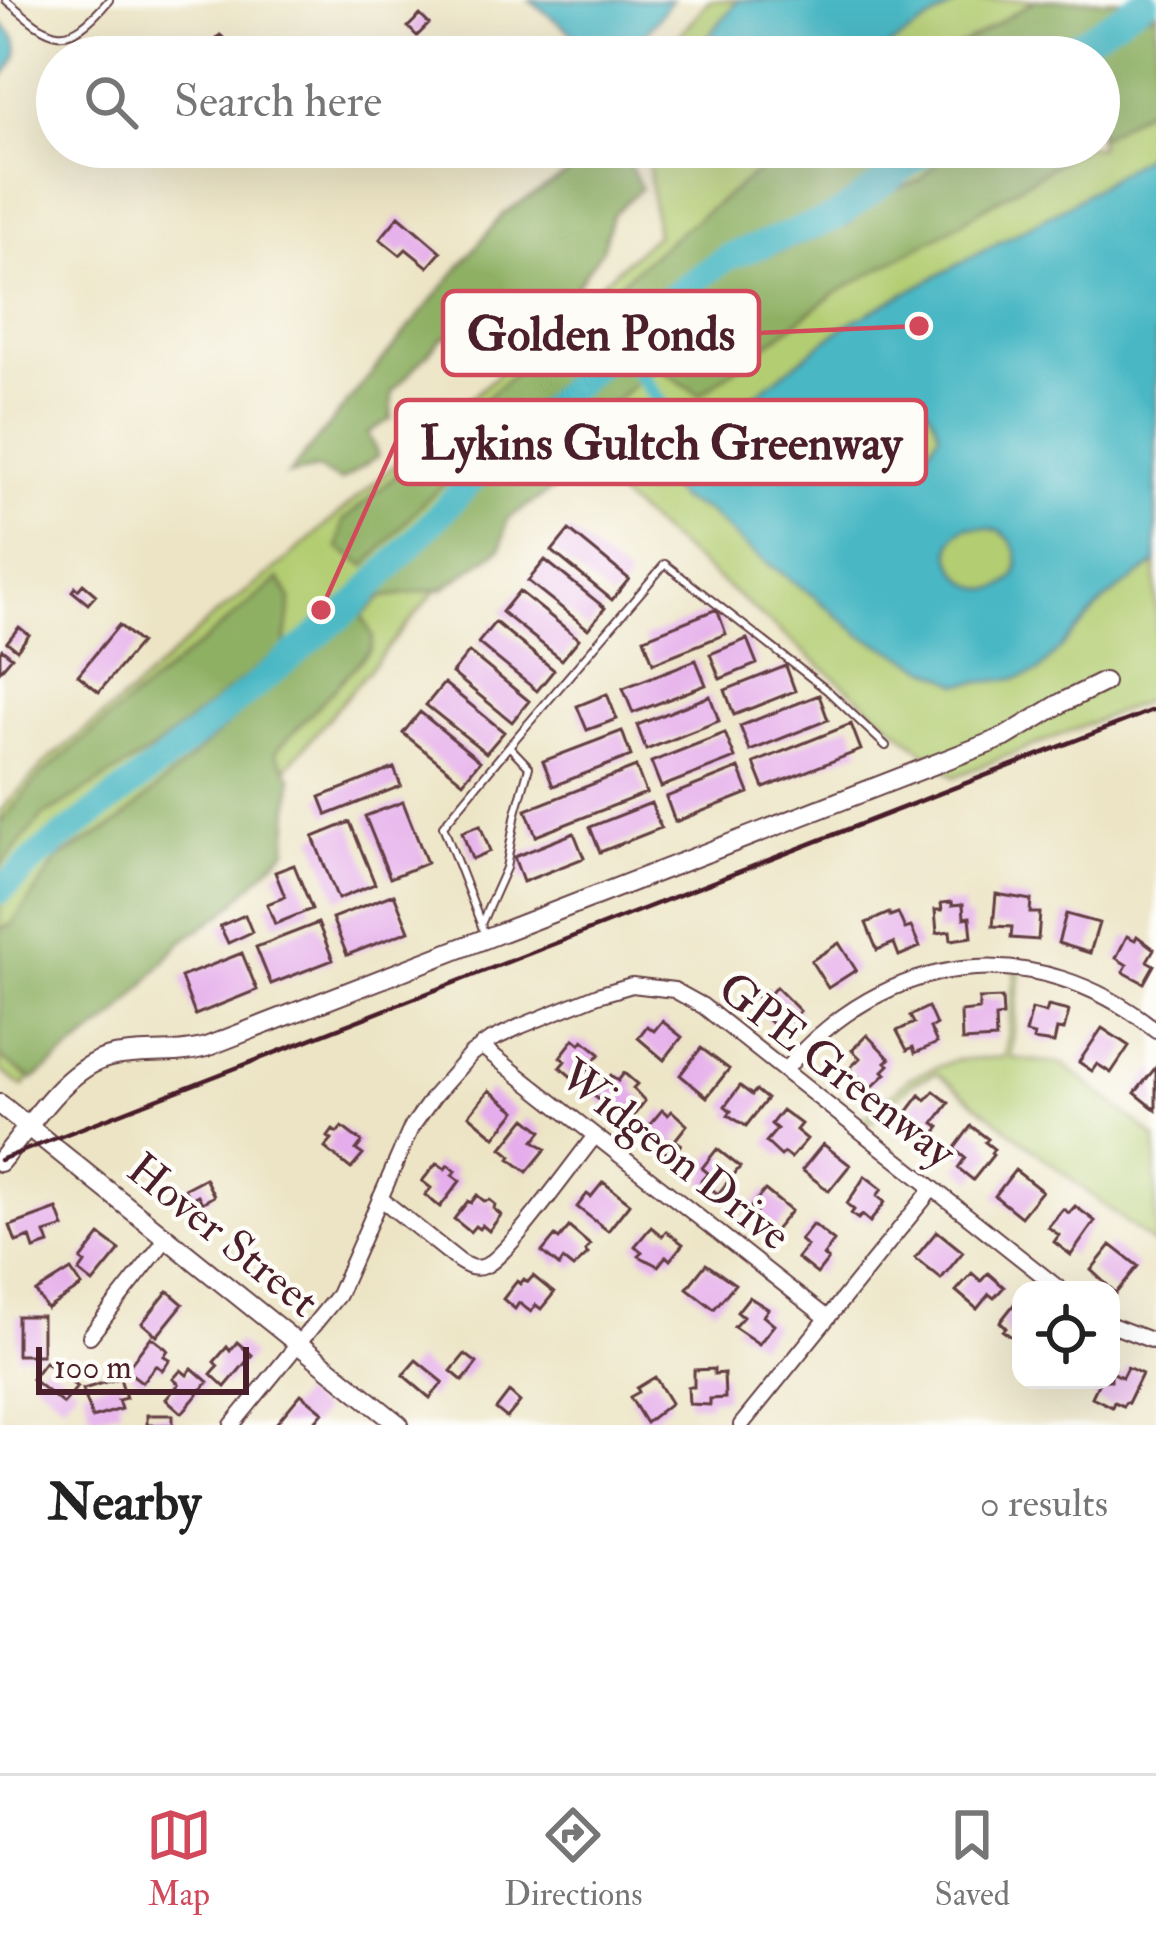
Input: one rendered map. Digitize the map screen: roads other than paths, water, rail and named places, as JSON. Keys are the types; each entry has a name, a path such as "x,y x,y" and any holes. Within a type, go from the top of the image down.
{"street":[{"path":"0,1162 68,1080 98,1061 206,1047 484,931 1005,736 1104,682"},
{"path":"785,1070 819,1034 862,1003 916,979 966,970 1008,968 1053,975 1105,994 1156,1030"},
{"name":"GPE Greenway","path":"481,1046 621,988 644,985 689,997 1050,1281"},
{"path":"232,1425 341,1289 418,1116 481,1046"},
{"name":"Widgeon Drive","path":"481,1046 827,1318"},
{"name":"Hover Street","path":"0,1104 399,1425"},
{"path":"380,1198 459,1261 481,1268 502,1252 595,1136"},
{"path":"741,1425 932,1189"},
{"path":"90,1336 167,1238"},
{"path":"1120,1328 1156,1342"}],"lane":[{"path":"6,0 45,31 68,34 90,22 109,0"},
{"path":"484,931 443,826 665,564 828,691 886,746"},
{"path":"484,931 506,868 529,767 509,746"}],"water":[{"path":"530,0 672,0 642,36 575,36"},
{"path":"738,0 963,0 906,36 709,36"},
{"path":"0,22 14,37 18,50 0,80"},
{"path":"1156,149 1156,563 1105,600 1038,672 1016,679 959,684 861,635 707,511 679,499 656,472 652,457 659,446 710,416 742,405 846,325 1070,204","holes":["885,389 912,397 932,415 939,433 926,449 910,454 893,450 867,426 863,411 868,398","967,527 996,530 1010,540 1017,553 1017,568 1005,585 979,587 958,571 951,547 955,536"]}],"waterway":[{"path":"1090,36 1146,0"},
{"path":"0,891 40,854 353,606 479,472 667,300 728,257 836,217 903,168"},
{"path":"619,346 683,434"}],"railway":[{"path":"0,1160 1156,709"}],"place":[{"name":"Golden Ponds","path":"919,326"},
{"name":"Lykins Gultch Greenway","path":"321,610"}]}
